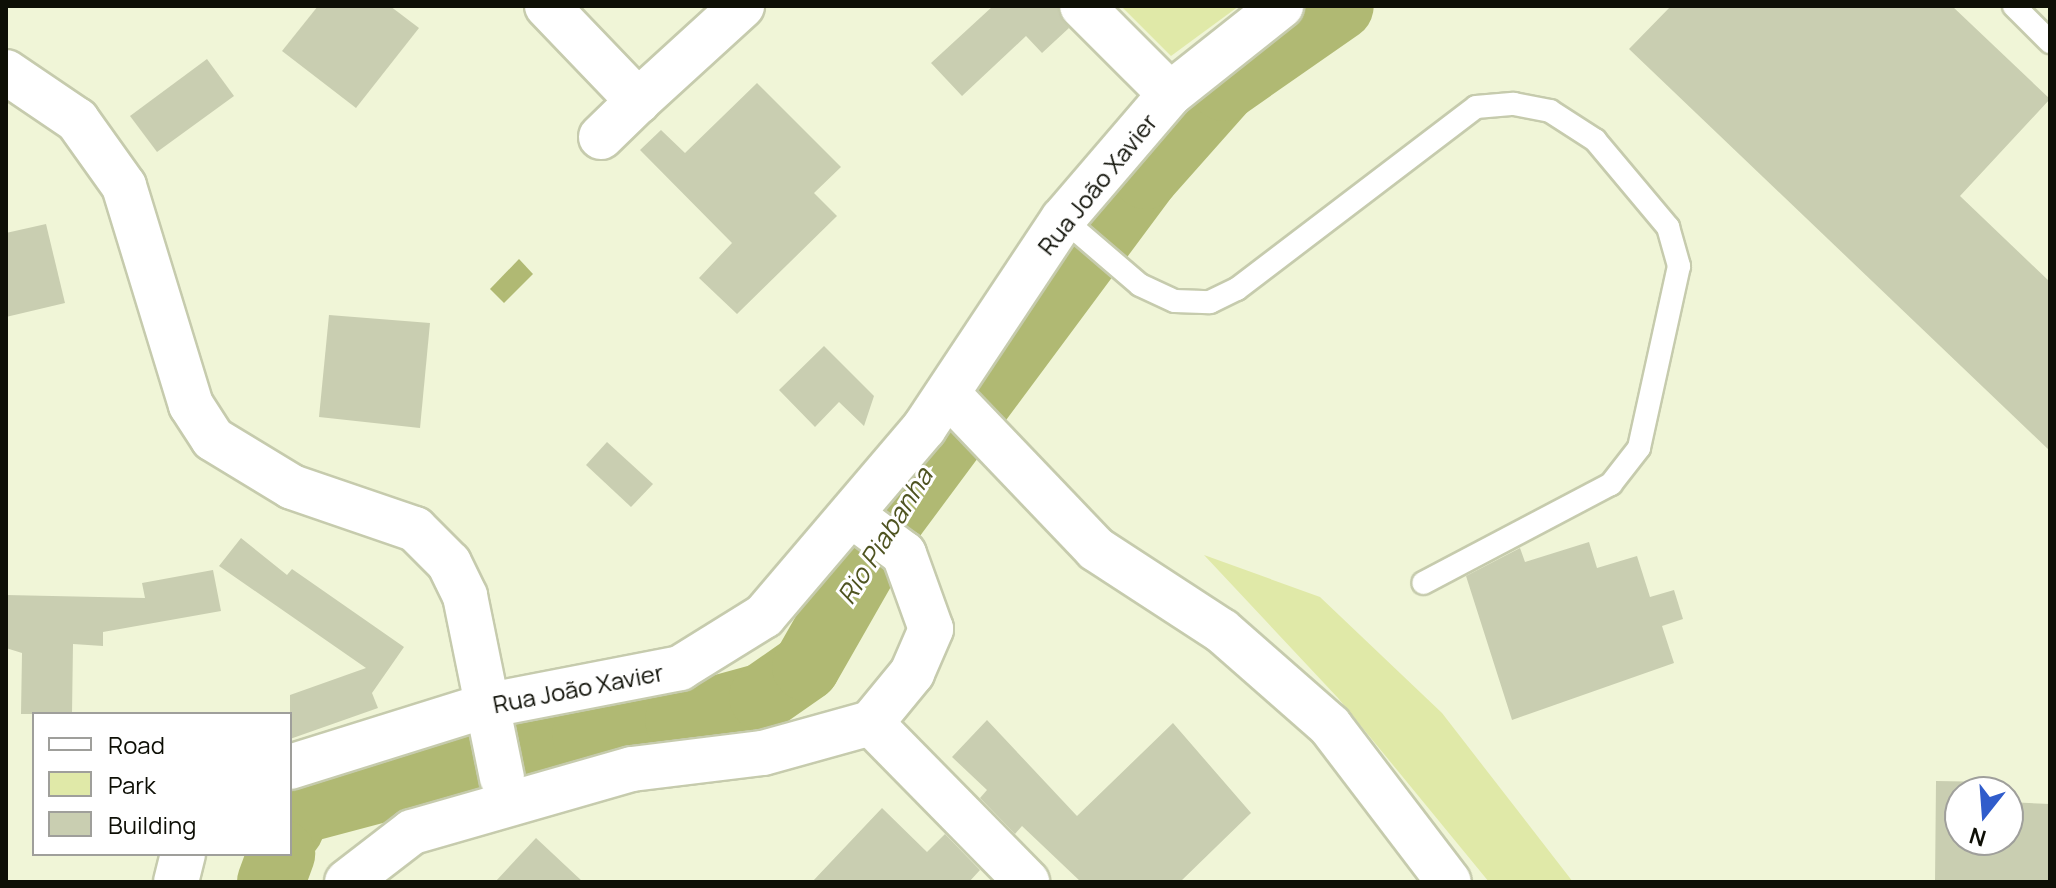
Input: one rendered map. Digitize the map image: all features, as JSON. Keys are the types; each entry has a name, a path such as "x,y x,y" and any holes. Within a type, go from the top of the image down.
{"street":[{"path":"547,6 638,101"},
{"path":"601,137 742,6"},
{"path":"1082,6 1170,94"},
{"name":"Rua João Xavier","path":"292,766 680,668 764,616 862,522 1067,224 1170,94 1281,6"},
{"path":"6,72 77,120 124,186 191,405 213,439 292,487 389,516 443,555 465,596 487,717 502,778"},
{"path":"949,395 991,443 1096,549 1222,631 1330,726 1449,882"},
{"path":"347,882 412,832 632,769 763,753 871,723 912,673 931,629 904,554 862,522"},
{"path":"871,723 1027,882"},
{"path":"176,882 182,856"}],"lane":[{"path":"2014,6 2050,42"},
{"path":"1067,224 1098,253 1175,301 1210,302 1237,289 1476,107 1514,104 1550,111 1595,140 1668,227 1679,266 1675,311 1639,448 1611,484 1423,583"}],"green space":[{"path":"1121,6 1239,6 1171,56"},
{"path":"1204,555 1320,597 1442,713 1573,882 1489,882 1338,698"}],"shaded area":[{"path":"519,259 533,274 504,303 490,289"}],"building":[{"path":"318,6 390,6 419,28 356,108 282,51"},
{"path":"993,6 1058,6 1069,28 1042,53 1026,36 962,96 931,63"},
{"path":"1671,6 1952,6 2050,99 1960,196 2050,282 2050,451 1629,49"},
{"path":"207,59 234,96 157,152 130,116"},
{"path":"757,83 841,167 814,193 837,216 737,314 699,278 732,243 640,150 661,130 685,153"},
{"path":"46,224 65,303 6,317 6,233"},
{"path":"329,315 430,323 420,428 319,417"},
{"path":"824,346 874,396 864,426 839,402 815,427 779,390"},
{"path":"607,442 653,484 631,507 586,465"},
{"path":"241,538 287,575 292,569 404,647 372,693 378,708 292,738 290,695 366,668 219,566"},
{"path":"1589,542 1597,568 1637,556 1650,597 1674,590 1683,619 1662,626 1674,663 1512,720 1466,576 1520,548 1525,562"},
{"path":"213,570 221,611 103,632 103,646 73,644 72,712 21,714 22,653 6,648 6,595 145,598 142,583"},
{"path":"987,720 1077,816 1173,723 1251,813 1180,882 1081,882 1022,826 1015,834 980,798 987,790 952,757"},
{"path":"1936,781 1944,781 1944,856 2024,856 2024,803 2050,804 2050,882 1935,882"},
{"path":"882,808 927,852 945,834 980,870 969,882 812,882"},
{"path":"536,838 583,882 495,882"}],"waterway":[{"name":"Rio Piabanha","path":"292,822 296,811 586,734 679,720 763,697 806,667 891,518 1146,175 1224,87 1340,6"},
{"name":"Rio Piabanha","path":"271,882 280,856"}]}
